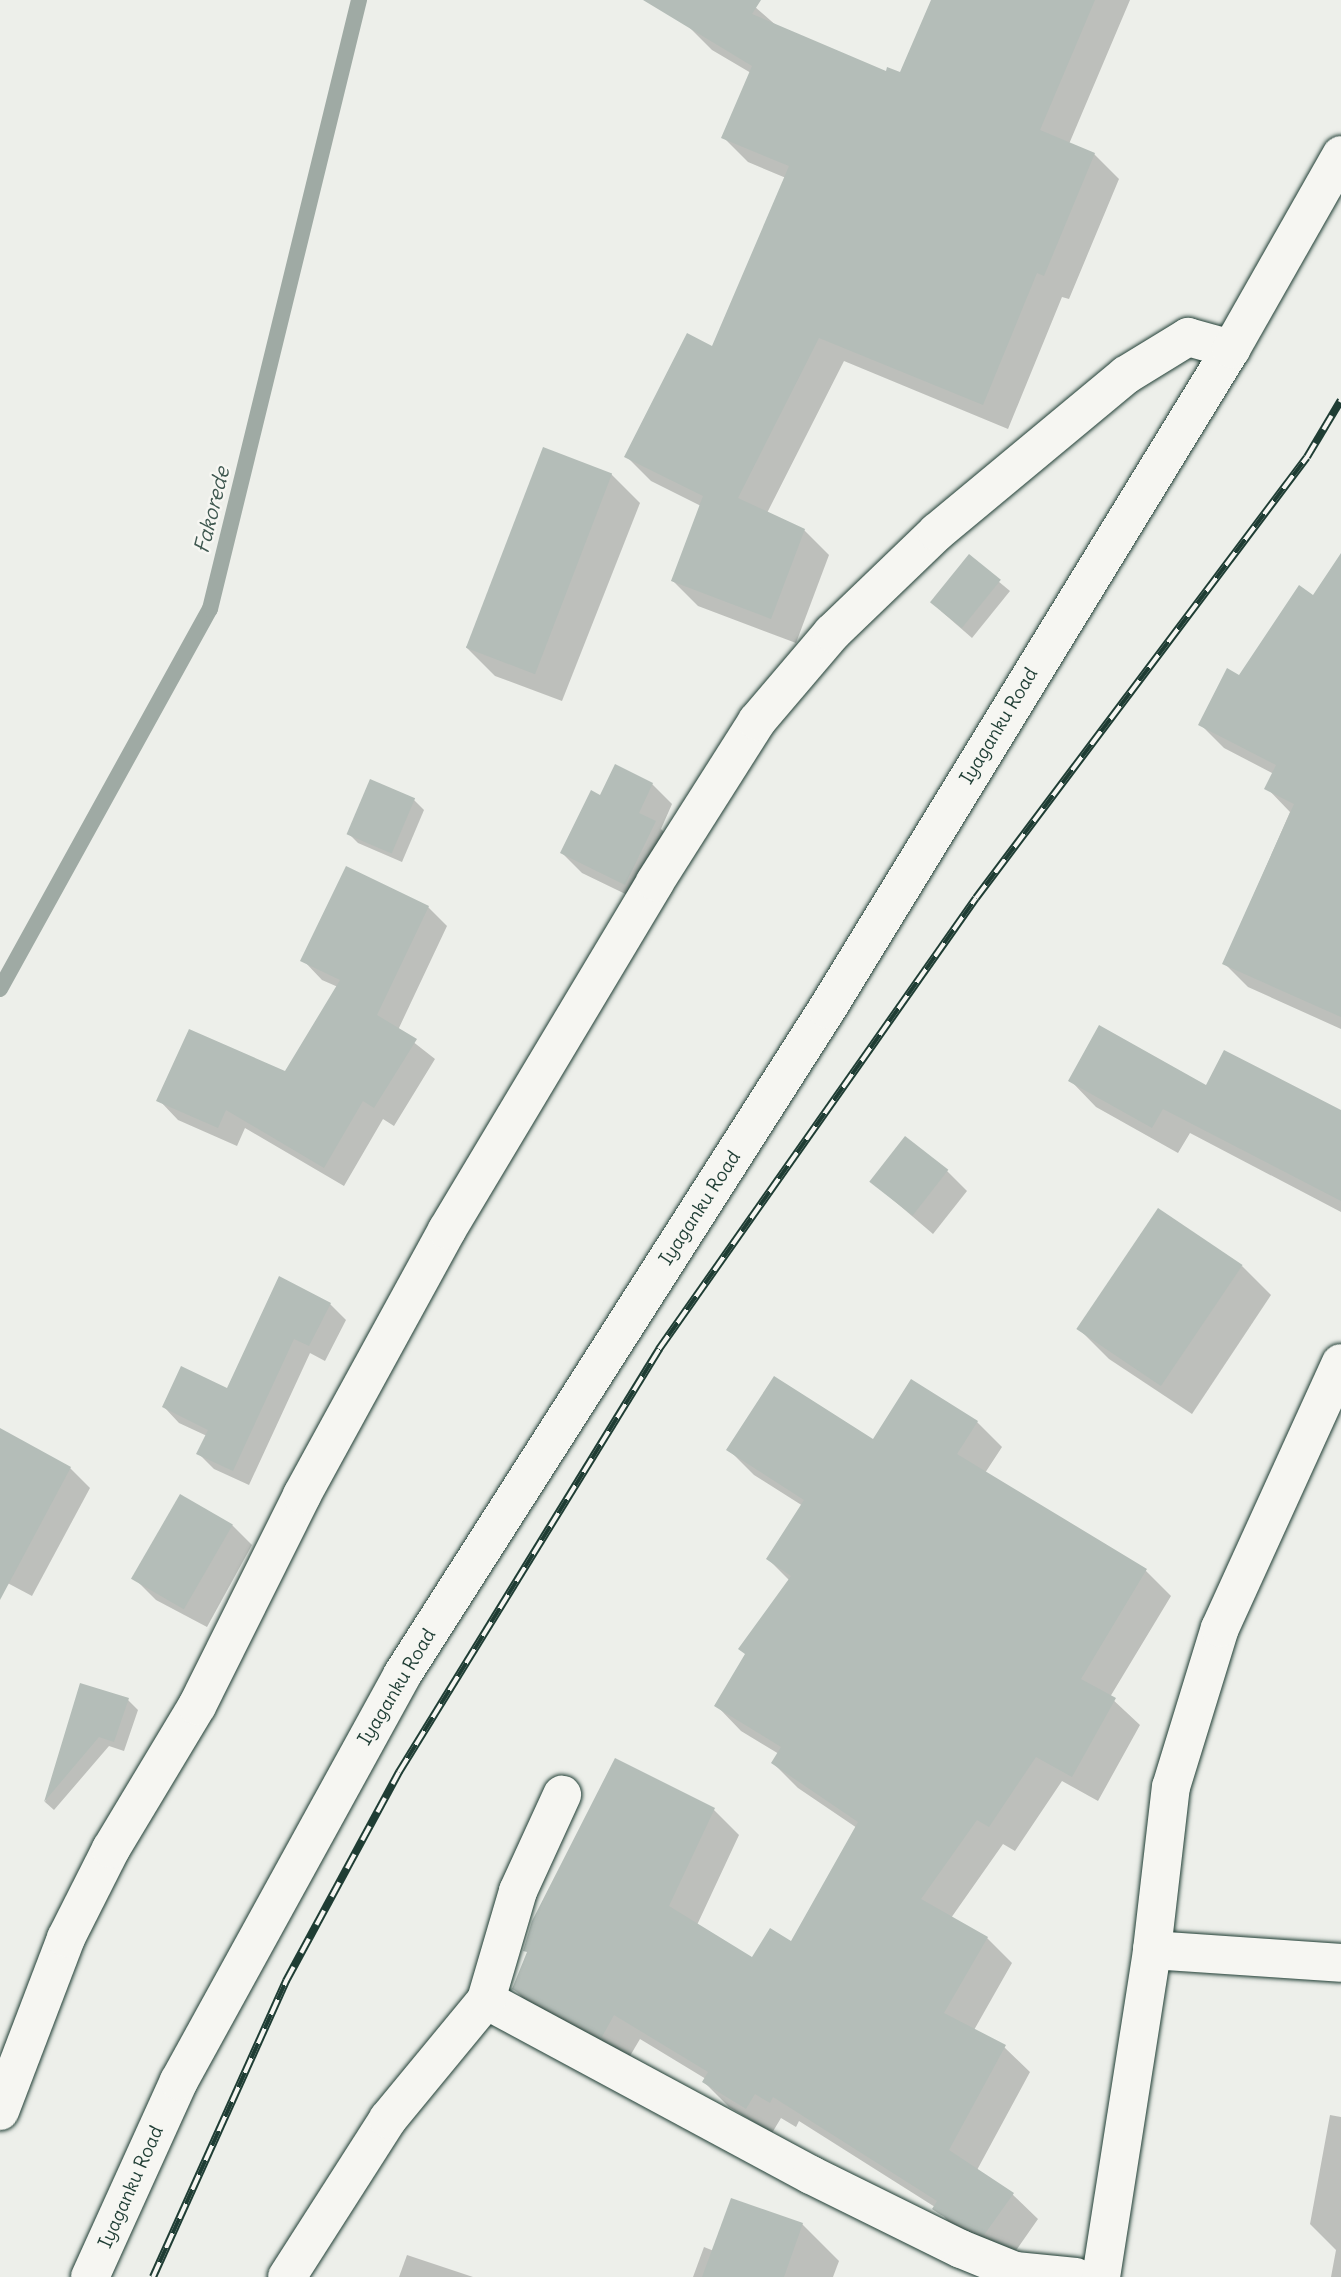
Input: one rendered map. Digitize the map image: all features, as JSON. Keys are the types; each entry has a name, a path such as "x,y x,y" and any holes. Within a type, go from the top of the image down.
{"main road":[{"name":"Iyaganku Road","path":"90,2277 179,2081 402,1675 827,1009 1231,349 1341,155"},
{"path":"0,2110 66,1938 111,1849 197,1706 308,1483 447,1230 655,882 757,721 832,633 937,532 1126,375 1188,337 1231,349"},
{"path":"1101,2277 1152,1950 1171,1787 1220,1628 1341,1363"},
{"path":"287,2277 388,2119 486,2000 518,1891 562,1795"},
{"path":"1152,1950 1341,1964"},
{"path":"486,2000 811,2175 961,2249 1015,2271 1076,2277"}],"building":[{"path":"643,0 761,0 752,14 886,71 887,67 900,72 931,0 1095,0 1040,130 1095,153 1044,276 1037,273 983,405 819,338 738,498 805,529 771,619 671,581 703,496 624,457 687,333 712,346 789,166 721,138 752,66"},
{"path":"543,447 612,474 535,674 466,648"},
{"path":"1341,553 1341,1017 1222,964 1294,804 1264,789 1276,765 1198,725 1227,668 1239,675 1299,585 1313,595"},
{"path":"969,554 1001,580 962,628 930,602"},
{"path":"615,764 653,783 639,813 656,821 625,885 560,853 591,790 600,795"},
{"path":"370,779 415,798 392,853 347,834"},
{"path":"346,866 429,906 377,1015 417,1039 374,1108 363,1101 324,1168 226,1110 218,1128 156,1101 189,1029 285,1071 340,980 300,961"},
{"path":"1099,1025 1206,1085 1224,1050 1341,1110 1341,1201 1163,1109 1152,1128 1068,1081"},
{"path":"905,1136 948,1170 913,1216 869,1182"},
{"path":"1158,1208 1243,1265 1161,1386 1076,1329"},
{"path":"279,1276 331,1303 309,1346 294,1339 233,1471 196,1454 208,1430 162,1407 181,1366 227,1388"},
{"path":"774,1376 873,1439 911,1379 978,1421 957,1454 1147,1569 1081,1679 1116,1698 1072,1777 1036,1757 989,1827 977,1820 921,1899 988,1937 944,2013 1006,2045 949,2150 1014,2193 984,2235 941,2215 932,2209 937,2201 773,2097 770,2103 755,2094 746,2109 702,2082 708,2072 614,2015 602,2037 512,1989 527,1952 523,1951 532,1921 615,1758 715,1808 669,1906 752,1957 770,1928 791,1941 858,1822 771,1763 781,1747 714,1706 745,1654 738,1649 791,1576 766,1559 804,1500 726,1450"},
{"path":"0,1428 71,1467 0,1600"},
{"path":"180,1494 233,1524 184,1609 131,1579"},
{"path":"80,1683 129,1698 114,1742 99,1737 44,1802"},
{"path":"731,2198 803,2223 784,2277 702,2277"}],"waterway":[{"name":"Fakorede","path":"0,989 210,609 359,0"}],"railway":[{"path":"153,2277 286,1981 399,1772 659,1349 976,898 1307,457 1341,400"}]}
